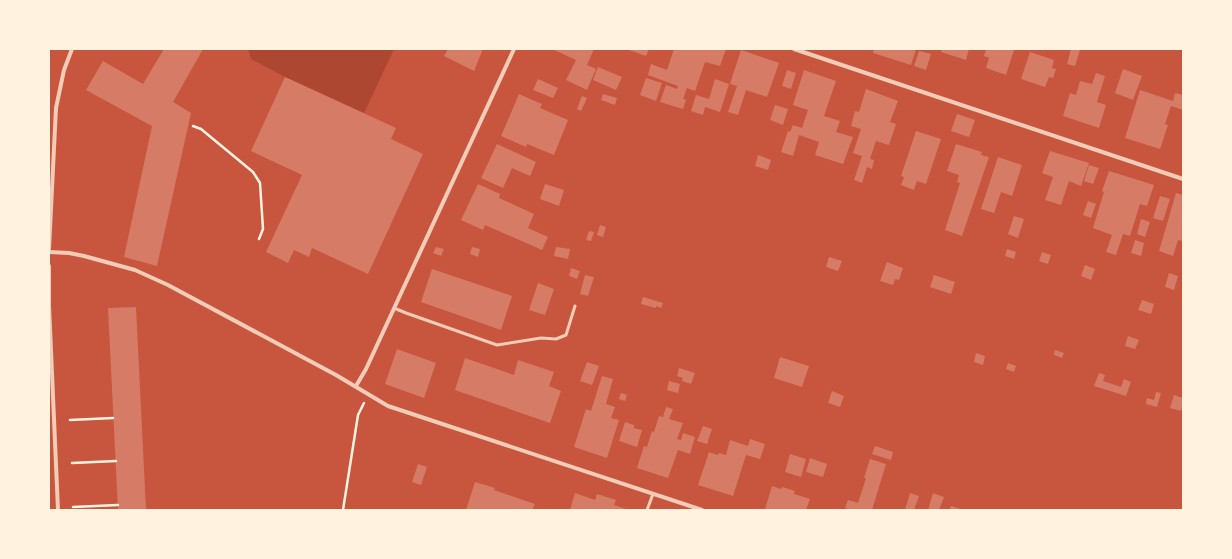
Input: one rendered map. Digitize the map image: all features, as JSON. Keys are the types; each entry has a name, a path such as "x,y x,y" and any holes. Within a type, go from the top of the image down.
{"street":[{"path":"72,49 64,70 58,98 51,163 49,250 84,256 135,270 168,285 356,386 380,402 397,409 702,510"},
{"path":"356,386 366,369 514,49"},
{"path":"794,49 1183,179"},
{"path":"49,266 49,305 58,510"}],"lane":[{"path":"394,308 497,345 541,338 556,340 566,335 575,306"},
{"path":"647,510 653,494"}],"path":[{"path":"193,126 201,129 253,172 259,179 263,229 259,239"},
{"path":"343,510 358,415 369,394"},
{"path":"70,420 113,418"},
{"path":"72,463 116,461"},
{"path":"73,507 118,505"}],"shaded area":[{"path":"248,49 394,49 364,113 285,77 251,59"}],"building":[{"path":"164,49 203,49 173,102 191,113 157,266 124,257 152,126 86,90 103,61 143,84"},
{"path":"448,49 483,49 474,71 444,56"},
{"path":"552,49 594,49 587,65 596,69 587,90 566,80 576,60"},
{"path":"626,49 649,49 646,56"},
{"path":"674,49 726,49 720,66 705,62 695,91 687,88 683,99 686,100 683,109 660,102 666,85 677,89 678,86 648,75 651,64 667,70"},
{"path":"874,49 916,49 911,65 873,53"},
{"path":"942,49 969,49 966,60 941,52"},
{"path":"986,49 1014,50 1006,75 986,68 989,58 984,56"},
{"path":"1071,49 1080,50 1075,66 1067,64"},
{"path":"741,50 779,63 767,97 746,90 738,115 728,112 737,86 730,84"},
{"path":"919,51 931,54 926,70 914,66"},
{"path":"1030,52 1054,60 1052,68 1056,69 1053,78 1049,77 1045,87 1021,79"},
{"path":"598,67 622,77 616,90 593,80"},
{"path":"1123,69 1142,76 1133,100 1115,93"},
{"path":"787,70 796,73 791,89 782,86"},
{"path":"804,70 836,81 824,116 840,121 836,132 853,137 843,164 815,155 819,142 799,135 793,156 781,152 788,131 790,132 793,125 802,128 808,110 793,105"},
{"path":"1096,73 1105,76 1097,102 1106,105 1099,128 1063,116 1070,93 1076,95 1080,81 1092,84"},
{"path":"285,77 396,128 391,139 423,154 368,274 312,248 309,257 294,250 288,263 266,252 302,175 251,151"},
{"path":"646,78 662,83 656,101 640,95"},
{"path":"538,79 558,88 553,98 533,90"},
{"path":"715,79 729,84 720,112 705,107 703,115 691,111 696,95 709,99"},
{"path":"866,89 898,101 890,122 896,124 889,145 876,141 870,159 874,160 872,169 867,167 862,183 854,180 862,156 853,153 861,129 851,126 855,111 859,112"},
{"path":"1140,90 1173,101 1175,93 1183,95 1183,110 1171,106 1165,124 1168,125 1160,149 1125,138"},
{"path":"519,94 542,104 540,108 568,120 554,155 527,144 526,147 501,136"},
{"path":"603,94 617,98 615,105 601,100"},
{"path":"582,96 587,98 581,111 577,109"},
{"path":"775,105 788,109 783,125 770,120"},
{"path":"957,114 975,120 969,137 951,131"},
{"path":"916,131 941,139 926,184 917,181 914,190 901,185 904,177 901,176"},
{"path":"497,144 536,162 530,176 512,168 503,188 481,178"},
{"path":"956,144 982,152 981,155 989,157 962,236 945,230 960,183 957,182 959,175 947,171"},
{"path":"1050,151 1089,163 1081,186 1069,181 1061,205 1045,200 1053,177 1042,173"},
{"path":"758,155 771,160 768,170 755,166"},
{"path":"998,157 1022,165 1012,196 1001,192 994,213 981,209"},
{"path":"1089,165 1099,168 1093,184 1084,181"},
{"path":"1109,171 1154,185 1147,206 1140,204 1130,236 1123,234 1116,255 1106,252 1112,235 1093,228 1104,192 1102,191"},
{"path":"478,184 500,194 499,198 534,214 528,228 548,237 542,250 485,225 483,230 461,220"},
{"path":"545,184 564,190 559,206 540,199"},
{"path":"1176,193 1183,195 1183,241 1178,240 1173,256 1159,251"},
{"path":"1160,196 1170,199 1163,221 1153,218"},
{"path":"1088,201 1096,204 1091,218 1083,215"},
{"path":"1014,216 1024,219 1018,238 1008,234"},
{"path":"1141,219 1150,222 1145,237 1137,234"},
{"path":"600,225 606,227 603,237 597,235"},
{"path":"589,231 594,232 591,241 586,240"},
{"path":"1135,240 1144,243 1141,256 1131,253"},
{"path":"436,247 444,249 441,256 433,253"},
{"path":"472,247 480,249 478,257 470,254"},
{"path":"556,247 570,249 568,259 554,256"},
{"path":"1007,249 1016,252 1014,259 1005,256"},
{"path":"1042,252 1051,255 1048,264 1039,261"},
{"path":"829,257 842,261 838,271 826,267"},
{"path":"887,262 903,268 899,280 895,279 893,285 880,281"},
{"path":"1085,265 1095,269 1091,280 1081,276"},
{"path":"571,268 580,271 577,279 569,276"},
{"path":"432,269 512,296 501,330 421,302"},
{"path":"1169,273 1178,276 1174,290 1165,287"},
{"path":"585,275 594,277 588,296 580,294"},
{"path":"934,275 955,282 951,294 930,287"},
{"path":"538,283 554,289 545,315 529,310"},
{"path":"643,297 663,303 661,308 641,304"},
{"path":"1142,300 1154,304 1151,314 1138,310"},
{"path":"136,307 146,510 118,510 108,308"},
{"path":"1128,336 1139,340 1135,349 1125,346"},
{"path":"397,349 436,363 424,398 385,384"},
{"path":"1055,350 1064,353 1062,358 1054,355"},
{"path":"976,353 985,356 983,365 974,362"},
{"path":"780,357 809,366 802,387 774,378"},
{"path":"465,358 514,375 518,360 554,372 549,386 561,391 550,423 455,390"},
{"path":"587,362 599,366 592,385 580,381"},
{"path":"1008,363 1016,366 1014,372 1006,369"},
{"path":"679,368 695,373 691,384 682,381 683,378 677,376"},
{"path":"1099,373 1105,375 1103,381 1121,387 1124,379 1131,382 1126,396 1094,386"},
{"path":"602,376 613,379 606,404 615,407 611,418 619,420 607,458 574,447 586,409 591,411"},
{"path":"669,381 680,384 678,393 667,390"},
{"path":"832,391 844,396 840,407 828,403"},
{"path":"1156,392 1161,393 1157,407 1146,404 1147,398 1154,400"},
{"path":"621,393 627,395 625,401 619,399"},
{"path":"1174,395 1183,398 1183,406 1181,411 1170,408"},
{"path":"666,407 673,409 669,419 683,423 677,439 681,440 683,433 695,437 690,454 678,450 668,478 637,468 644,446 647,447 659,416 663,417"},
{"path":"625,422 634,425 634,428 642,430 637,447 619,441"},
{"path":"703,426 712,429 707,444 697,441"},
{"path":"750,439 765,444 760,459 746,455 733,496 698,485 709,452 718,455 719,453 726,455 730,440 748,446"},
{"path":"875,446 893,452 891,460 872,454"},
{"path":"790,454 806,459 801,477 785,472"},
{"path":"810,458 827,464 823,477 806,472"},
{"path":"870,459 886,464 872,510 851,510 845,508 848,500 858,503"},
{"path":"418,464 427,467 421,485 412,482"},
{"path":"475,482 495,488 494,490 535,504 532,510 466,510"},
{"path":"772,486 795,491 794,494 810,499 806,510 765,509"},
{"path":"575,493 595,500 597,494 616,500 614,505 629,510 570,510"},
{"path":"910,493 919,496 914,510 905,510"},
{"path":"933,493 944,497 939,510 928,510"},
{"path":"951,506 964,510 949,510"}]}
